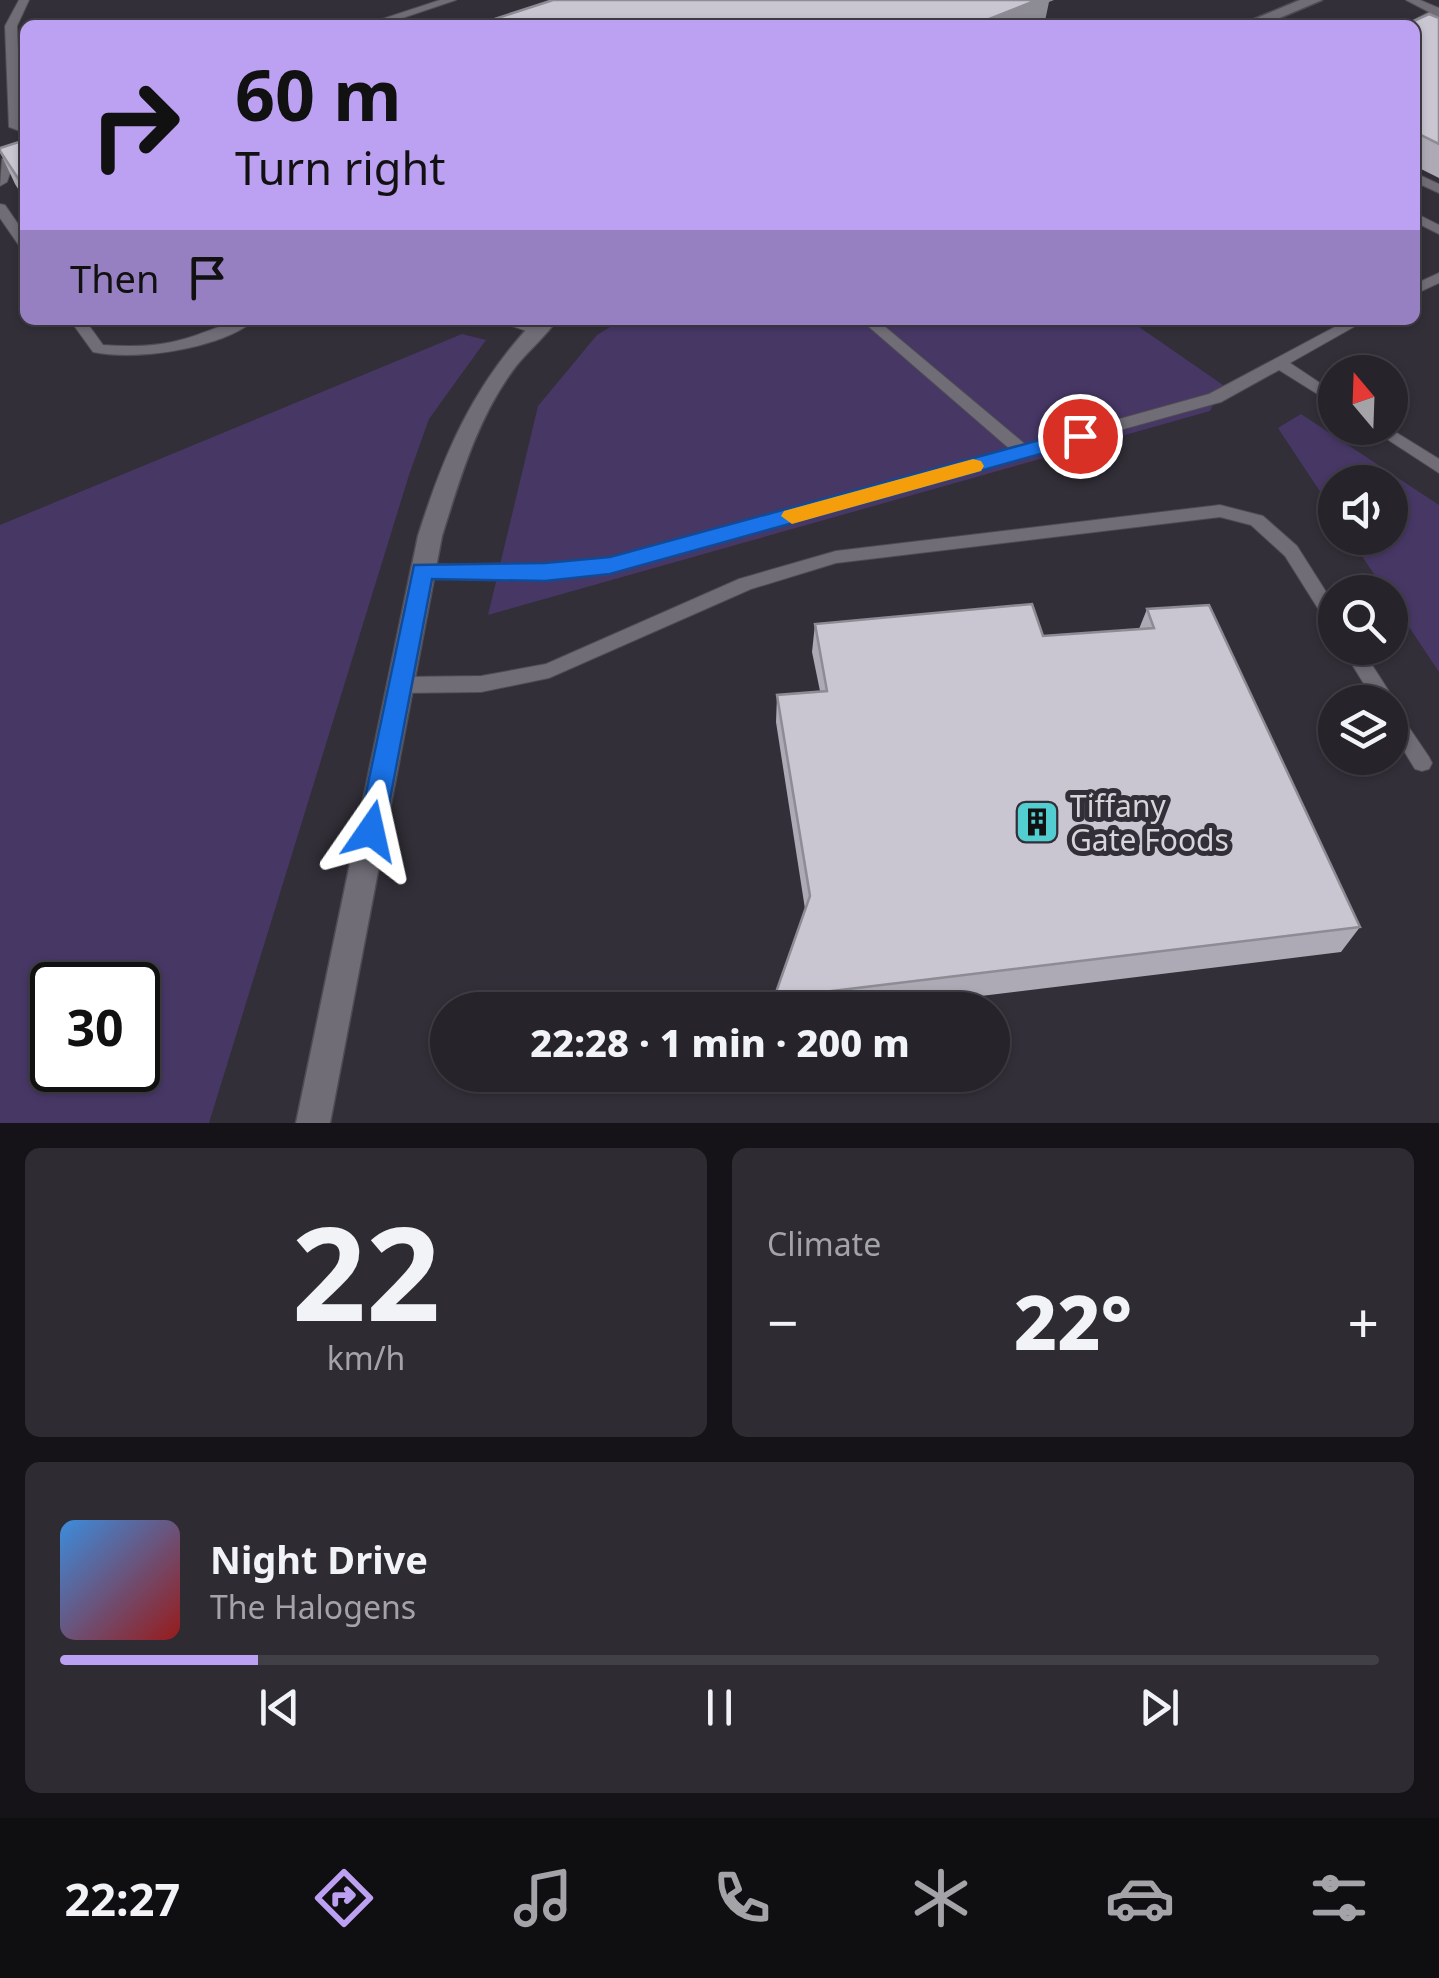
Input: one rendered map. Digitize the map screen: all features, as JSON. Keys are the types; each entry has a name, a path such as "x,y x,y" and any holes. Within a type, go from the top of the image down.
{"street":[{"path":"1261,20 1314,0"},
{"path":"313,1123 422,571 449,478 474,419 504,369 541,325"}],"lane":[{"path":"20,128 15,127 10,26 24,0"},
{"path":"386,20 451,0"},
{"path":"1411,0 1438,12"},
{"path":"0,182 7,162 20,158"},
{"path":"0,208 20,237"},
{"path":"81,325 98,349 143,354 206,338 236,325"},
{"path":"874,325 1024,452"},
{"path":"422,571 545,572 610,565 1214,398 1350,325"},
{"path":"1279,364 1318,389"},
{"path":"1405,445 1439,467"},
{"path":"400,685 480,684 549,671 746,584 836,557 1220,511 1257,520 1292,550 1318,594"},
{"path":"1408,740 1422,763"}],"shaded area":[{"path":"613,325 1136,325 1223,385 1210,411 488,615 538,406 597,335"},
{"path":"462,334 486,340 429,419 409,475 209,1123 0,1123 0,525"},
{"path":"1301,414 1318,425 1318,445 1348,445 1378,465 1318,465 1318,488 1278,428"},
{"path":"1408,485 1439,505 1439,672 1408,625 1408,575 1375,575 1361,555 1408,555"}],"building":[{"path":"553,0 1037,0 987,20 491,20"},
{"path":"1429,14 1439,18 1439,144 1420,134 1420,20 1416,20"},
{"path":"20,142 20,181 0,151"},
{"name":"Tiffany Gate Foods","path":"1032,604 1043,636 1154,628 1147,609 1209,605 1360,927 824,992 776,992 810,896 777,695 827,691 815,624"}],"slow traffic":[{"path":"792,516 973,466"}],"place":[{"name":"Tiffany Gate Foods","path":"1037,822"}],"route":[{"path":"371,831 422,571 545,572 610,565 1080,436"}]}
